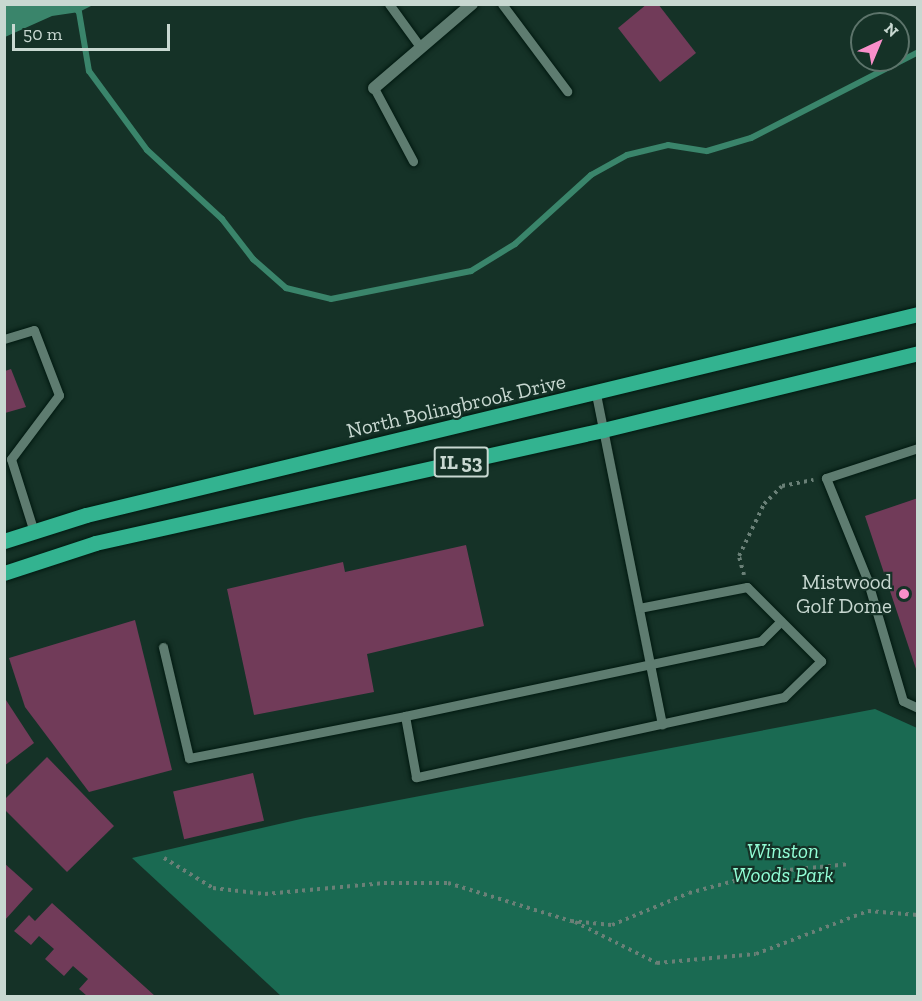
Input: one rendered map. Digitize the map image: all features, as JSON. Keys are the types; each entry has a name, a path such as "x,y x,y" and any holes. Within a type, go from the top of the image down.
{"main road":[{"name":"North Bolingbrook Drive","path":"4,541 86,515 596,394 918,314"},
{"name":"IL 53","path":"4,573 95,543 603,430 918,353"}],"street":[{"path":"374,88 472,4"}],"lane":[{"path":"389,4 421,48"},
{"path":"502,4 567,91"},
{"path":"374,88 413,161"},
{"path":"4,339 34,330 59,395 11,459 34,532"},
{"path":"596,394 662,724"},
{"path":"918,448 826,478 867,579 903,701 918,708"},
{"path":"405,716 416,777 784,697 821,660 747,587 639,608"},
{"path":"163,647 189,758 405,716 761,641 781,621"}],"path":[{"path":"747,587 739,556 764,504 782,486 826,478"},
{"path":"164,858 213,888 265,894 384,883 448,883 571,921 657,963 756,954 868,911 918,915"},
{"path":"571,921 612,925 689,893 768,872 850,864"}],"green space":[{"name":"Winston Woods Park","path":"875,709 917,728 917,996 281,996 132,858 305,818"}],"shaded area":[{"path":"4,5 93,5 79,12 52,16 5,37"}],"building":[{"path":"647,4 658,4 696,53 660,82 618,28"},
{"path":"11,369 26,407 5,413 5,371"},
{"name":"Mistwood Golf Dome","path":"918,498 918,671 917,672 865,516"},
{"path":"466,545 484,626 367,654 374,692 254,715 227,589 343,562 345,572"},
{"path":"135,620 172,770 89,792 25,707 9,658"},
{"path":"4,697 34,743 4,766"},
{"path":"47,757 114,826 67,872 5,810 5,799"},
{"path":"253,773 264,821 184,839 173,791"},
{"path":"4,863 33,889 4,921"},
{"path":"52,903 155,996 87,996 79,989 88,979 73,966 64,976 45,959 54,949 39,936 31,945 14,931 29,915 35,921"}],"waterway":[{"path":"71,4 79,12 89,71 147,150 222,219 253,259 286,288 331,299 471,271 515,244 591,175 627,155 668,145 707,151 751,138 918,52"}],"place":[{"name":"Mistwood Golf Dome","path":"904,594"}]}
